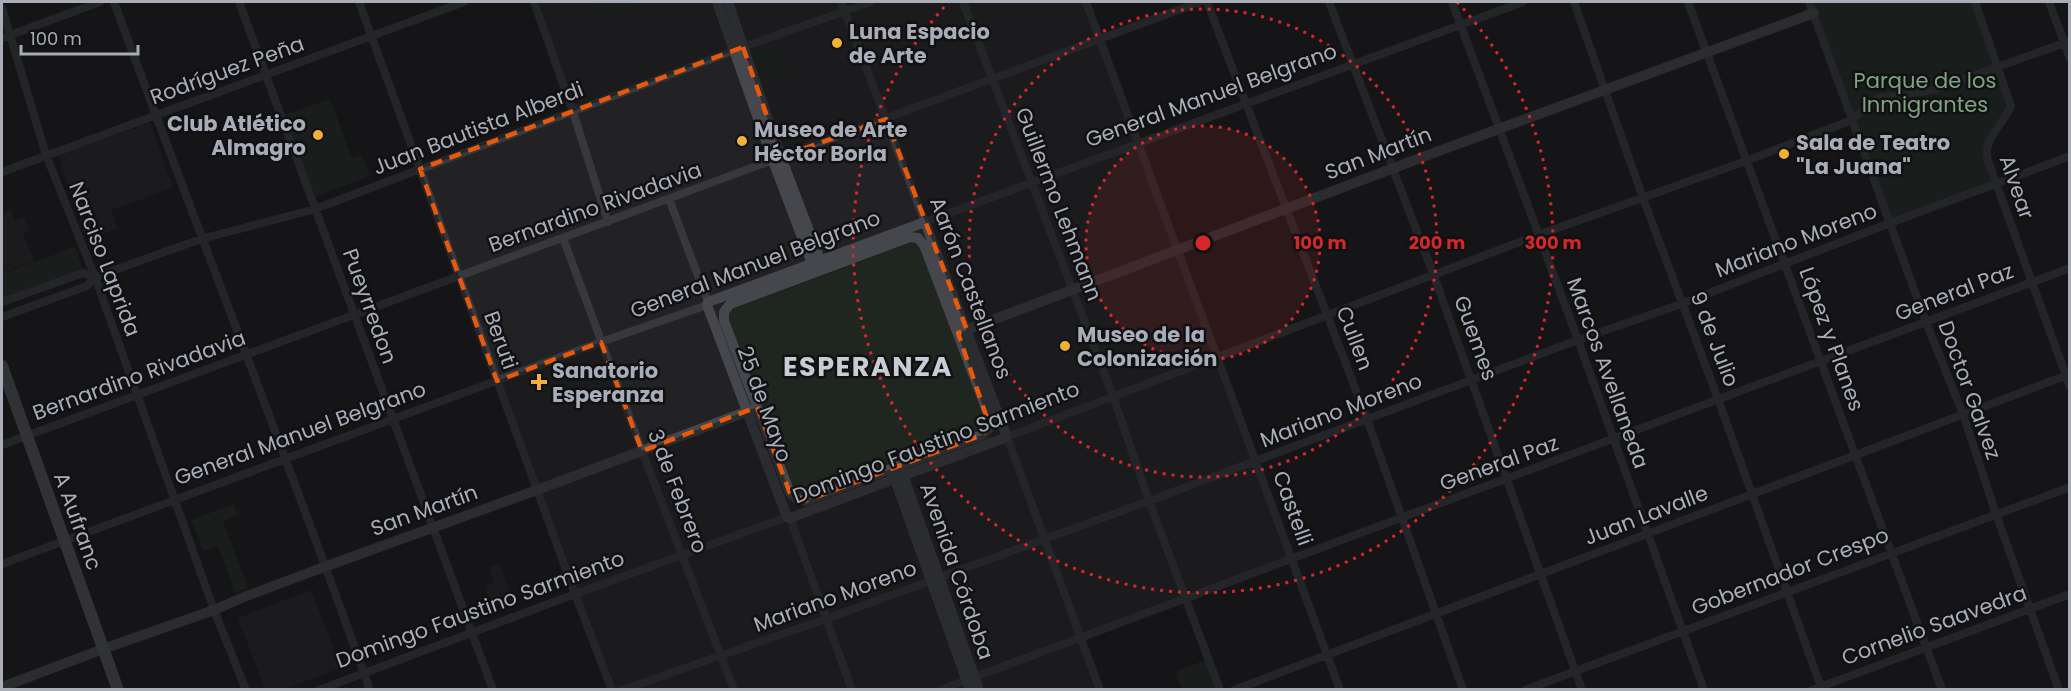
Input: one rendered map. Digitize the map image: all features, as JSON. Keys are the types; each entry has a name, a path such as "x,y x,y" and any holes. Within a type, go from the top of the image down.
{"main road":[{"path":"717,2 739,49"},
{"path":"728,2 739,49 817,266"},
{"name":"San Martín","path":"962,331 1814,13"},
{"name":"General Manuel Belgrano","path":"727,307 817,266 925,222"},
{"name":"Aarón Castellanos","path":"925,222 989,416 990,427 982,435"},
{"name":"General Manuel Belgrano","path":"708,303 910,237 918,238 924,245"},
{"name":"Aarón Castellanos","path":"924,245 1007,437"},
{"name":"25 de Mayo","path":"708,303 790,493"},
{"name":"25 de Mayo","path":"727,307 724,321 788,518"},
{"name":"A Aufranc","path":"2,366 118,690"},
{"name":"San Martín","path":"2,687 752,409"},
{"name":"Domingo Faustino Sarmiento","path":"788,518 982,435"},
{"name":"Domingo Faustino Sarmiento","path":"790,493 797,499 805,501 1007,437"},
{"name":"Avenida Córdoba","path":"897,472 970,682 978,690"}],"street":[{"path":"2,38 100,2"},
{"path":"114,2 201,239 247,354 370,690"},
{"name":"Pueyrredon","path":"239,2 493,690"},
{"name":"Beruti","path":"359,2 612,690"},
{"name":"Rodríguez Peña","path":"2,172 464,2"},
{"path":"534,2 573,112 608,222"},
{"name":"Aarón Castellanos","path":"841,2 925,222"},
{"name":"Juan Bautista Alberdi","path":"2,317 87,286 95,277 201,239 315,208 871,2"},
{"name":"Guillermo Lehmann","path":"963,2 1113,396 1149,501 1220,690"},
{"name":"Castelli","path":"1086,2 1340,690"},
{"name":"Bernardino Rivadavia","path":"2,445 1200,2"},
{"name":"Cullen","path":"1207,2 1367,419 1463,690"},
{"name":"Guemes","path":"1329,2 1434,276 1582,690"},
{"name":"Marcos Avellaneda","path":"1452,2 1578,340 1704,690"},
{"name":"General Manuel Belgrano","path":"925,222 1523,2"},
{"name":"9 de Julio","path":"1574,2 1681,304 1718,399 1822,688"},
{"name":"López y Planes","path":"1688,2 1942,690"},
{"name":"Doctor Galvez","path":"1809,2 1926,322 1963,414 2059,690"},
{"name":"Alvear","path":"1975,2 2011,105 1986,151 2070,387"},
{"path":"2049,2 2067,42 2070,58"},
{"name":"Narciso Laprida","path":"2,8 46,155 95,277 214,610 246,690"},
{"name":"Domingo Faustino Sarmiento","path":"1007,437 1538,235 1746,161 1852,120 1883,96 1933,90 2067,42"},
{"name":"Mariano Moreno","path":"622,690 1046,539 1578,340 1681,304 1890,222 2070,156"},
{"name":"25 de Mayo","path":"669,199 708,303"},
{"name":"3 de Febrero","path":"563,238 734,690"},
{"name":"General Paz","path":"940,690 970,682 1081,638 2070,268"},
{"name":"Juan Bautista Alberdi","path":"2,302 83,273 95,277"},
{"name":"General Manuel Belgrano","path":"2,564 708,303"},
{"name":"Juan Lavalle","path":"1234,690 2067,375"},
{"name":"Aarón Castellanos","path":"1007,437 1100,690"},
{"name":"Gobernador Crespo","path":"1525,690 2070,487"},
{"name":"Domingo Faustino Sarmiento","path":"319,690 575,594 788,518"},
{"name":"25 de Mayo","path":"788,518 852,690"},
{"name":"Cornelio Saavedra","path":"1812,690 2070,594"}],"highlighted area":[{"path":"743,47 781,157 886,119 967,330 958,333 990,427 982,435 805,501 790,493 757,407 642,451 601,342 497,381 420,169"}],"shaded area":[{"path":"534,2 841,2 845,11 871,2 1086,2 1293,559 1082,637 1100,689 612,689 420,169 573,112"},
{"path":"150,123 173,188 111,210 117,229 87,240 58,155"},
{"path":"11,210 15,220 24,217 29,231 23,234 34,261 2,273 2,213"},
{"path":"500,564 513,600 493,608 485,586 494,582 489,568"},
{"path":"311,590 341,668 284,689 265,689 238,618"}],"green space":[{"path":"597,2 632,2 635,8 604,20"},
{"name":"Parque de los Inmigrantes","path":"1809,2 1975,2 2011,106 1986,150 1996,184 1890,223"},
{"path":"780,48 791,75 764,85 755,61 757,57"},
{"name":"Club Atlético Almagro","path":"330,99 352,158 362,155 370,176 314,197 284,115"},
{"path":"909,245 915,247 923,257 984,417 983,427 980,431 807,497 801,496 792,487 731,326 730,315 737,308"},
{"path":"75,247 83,270 2,299 2,274"},
{"path":"234,504 238,515 223,521 248,588 235,593 218,545 203,551 191,520"},
{"path":"1206,660 1215,686 1213,689 1182,689 1176,674 1179,670"}],"place":[{"name":"Luna Espacio de Arte","path":"837,43"},
{"name":"Club Atlético Almagro","path":"318,135"},
{"name":"Museo de Arte Héctor Borla","path":"742,141"},
{"name":"Sala de Teatro \"La Juana\"","path":"1784,154"},
{"name":"Museo de la Colonización","path":"1065,346"},
{"name":"Sanatorio Esperanza","path":"539,382"}],"district":[{"name":"ESPERANZA","path":"868,366"}]}
